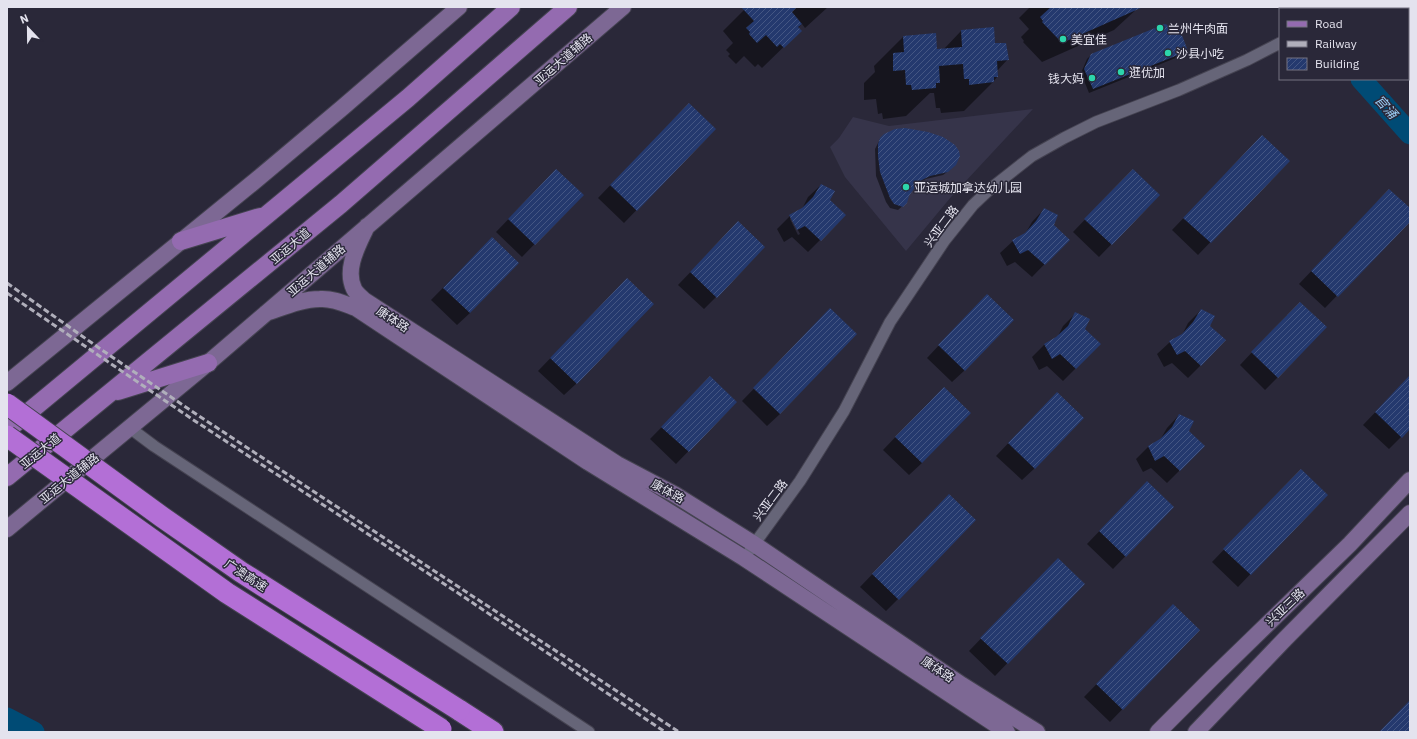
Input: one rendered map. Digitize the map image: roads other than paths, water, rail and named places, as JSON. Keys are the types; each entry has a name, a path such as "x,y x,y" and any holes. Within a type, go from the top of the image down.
{"highway":[{"name":"广澳高速","path":"7,404 162,517 241,572 493,732"},
{"name":"广澳高速","path":"7,436 227,593 443,730"}],"main road":[{"path":"7,430 408,98 511,7"},
{"name":"亚运大道","path":"7,477 342,204 568,7"},
{"path":"181,242 268,214"},
{"path":"108,395 208,363"}],"street":[{"path":"7,383 181,242 342,108 459,7"},
{"name":"亚运大道辅路","path":"7,529 208,363 623,7"},
{"name":"兴亚二路","path":"744,558 800,481 844,410 890,322 945,240 973,205 1007,174 1032,156 1064,138 1096,122 1179,90 1240,63 1279,44"},
{"name":"康体路","path":"367,226 354,254 351,267 351,276 354,289 364,300 616,464 674,494 754,544 962,685 1037,732"},
{"name":"康体路","path":"266,313 298,302 320,299 334,300 356,308 588,462 744,558 1007,732"},
{"path":"130,428 160,450 589,732"},
{"name":"兴亚三路","path":"1158,732 1350,544 1410,480"},
{"name":"兴亚三路","path":"1196,732 1285,639 1410,513"},
{"path":"1187,702 1209,719"}],"waterway":[{"name":"官涌","path":"1362,80 1410,134"},
{"path":"7,718 34,732"}],"railway":[{"path":"7,283 196,414 679,732"},
{"path":"7,293 192,419 458,593 665,732"}],"place":[{"name":"兰州牛肉面","path":"1160,28"},
{"name":"美宜佳","path":"1063,39"},
{"name":"沙县小吃","path":"1168,53"},
{"name":"逛优加","path":"1121,72"},
{"name":"钱大妈","path":"1092,78"},
{"name":"亚运城加拿达幼儿园","path":"906,187"}]}
